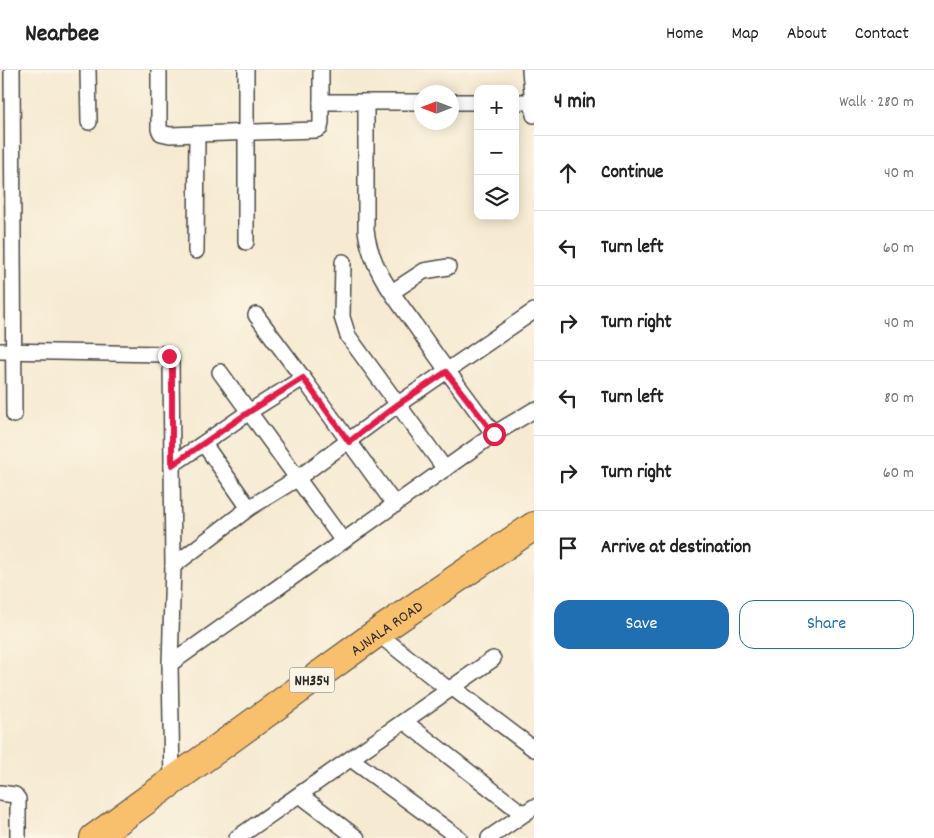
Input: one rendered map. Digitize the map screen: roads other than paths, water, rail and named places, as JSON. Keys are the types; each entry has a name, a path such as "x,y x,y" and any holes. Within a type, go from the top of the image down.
{"highway":[{"name":"AJNALA ROAD","path":"94,838 377,633 534,526"}],"street":[{"path":"12,70 6,210 6,351 14,415"},
{"path":"88,70 89,122"},
{"path":"159,70 159,129 161,133 170,135 316,130 320,128 321,70"},
{"path":"246,70 246,242"},
{"path":"519,103 534,108 530,70"},
{"path":"321,102 414,102"},
{"path":"366,102 366,230 372,257 392,292 446,372 494,434"},
{"path":"459,102 474,102"},
{"path":"196,251 197,134"},
{"path":"343,262 342,317 348,336 445,469"},
{"path":"392,292 424,271 448,267"},
{"path":"173,566 250,508 298,478 397,405 534,311"},
{"path":"256,315 395,505"},
{"path":"6,351 169,356 172,365 173,566 170,664 172,781"},
{"path":"220,372 343,541"},
{"path":"172,465 249,412 303,378"},
{"path":"170,664 494,434 534,410"},
{"path":"204,444 250,508"},
{"path":"377,633 534,749"},
{"path":"237,838 492,659"},
{"path":"404,722 528,810 489,838"},
{"path":"351,759 459,838"},
{"path":"0,793 15,795 18,799 18,838"},
{"path":"300,795 357,838"}]}
